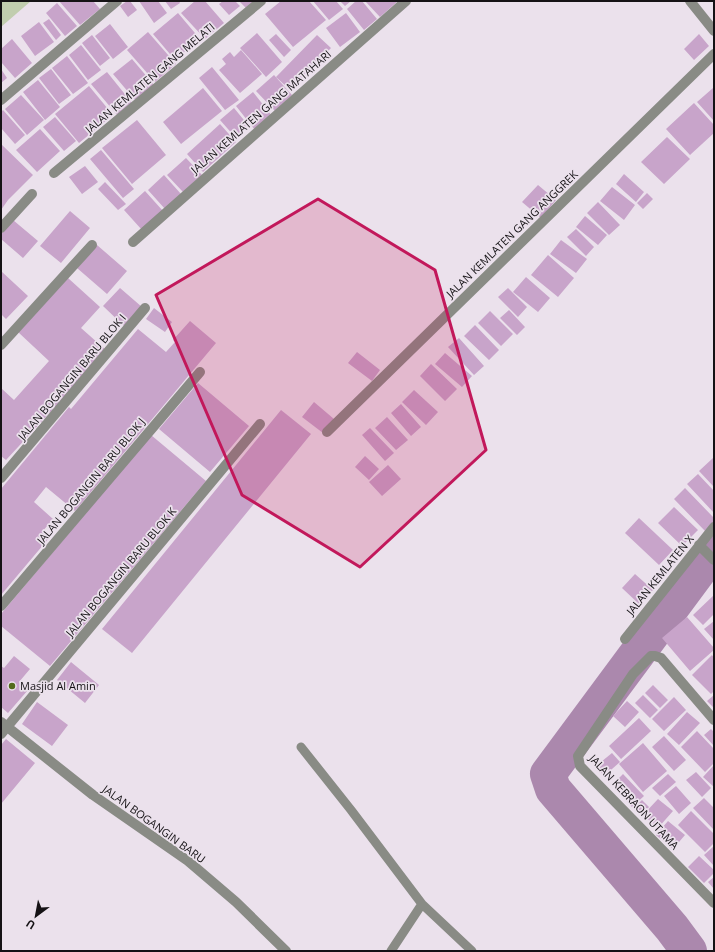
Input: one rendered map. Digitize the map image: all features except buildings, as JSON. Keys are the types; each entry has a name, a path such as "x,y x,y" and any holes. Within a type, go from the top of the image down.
{"street":[{"path":"1,100 117,1"},
{"name":"JALAN KEMLATEN GANG MELATI","path":"54,173 261,1"},
{"name":"JALAN KEMLATEN GANG MATAHARI","path":"133,242 406,1"},
{"path":"690,1 714,30"},
{"name":"JALAN KEMLATEN GANG ANGGREK","path":"327,432 714,54"},
{"path":"1,228 32,194"},
{"path":"1,345 92,245"},
{"name":"JALAN BOGANGIN BARU BLOK I","path":"1,478 145,308"},
{"name":"JALAN BOGANGIN BARU BLOK J","path":"1,606 200,372"},
{"name":"JALAN BOGANGIN BARU BLOK K","path":"3,728 260,424"},
{"name":"JALAN KEMLATEN X","path":"624,639 714,527"},
{"path":"699,545 714,560"},
{"name":"JALAN KEBRAON UTAMA","path":"714,720 661,658 651,656 633,674 578,756 580,766 714,902"},
{"name":"JALAN BOGANGIN BARU","path":"3,728 93,795 188,861 236,902 286,951"}],"lane":[{"path":"301,747 422,904 472,951"},
{"path":"391,951 422,904"}],"highlighted area":[{"path":"318,199 435,270 486,450 360,567 242,495 156,295"}],"green space":[{"path":"1,1 31,1 1,27"}],"waterway":[{"path":"689,951 672,928 553,789 548,774 714,550"}],"place":[{"name":"Masjid Al Amin","path":"12,686"}]}
